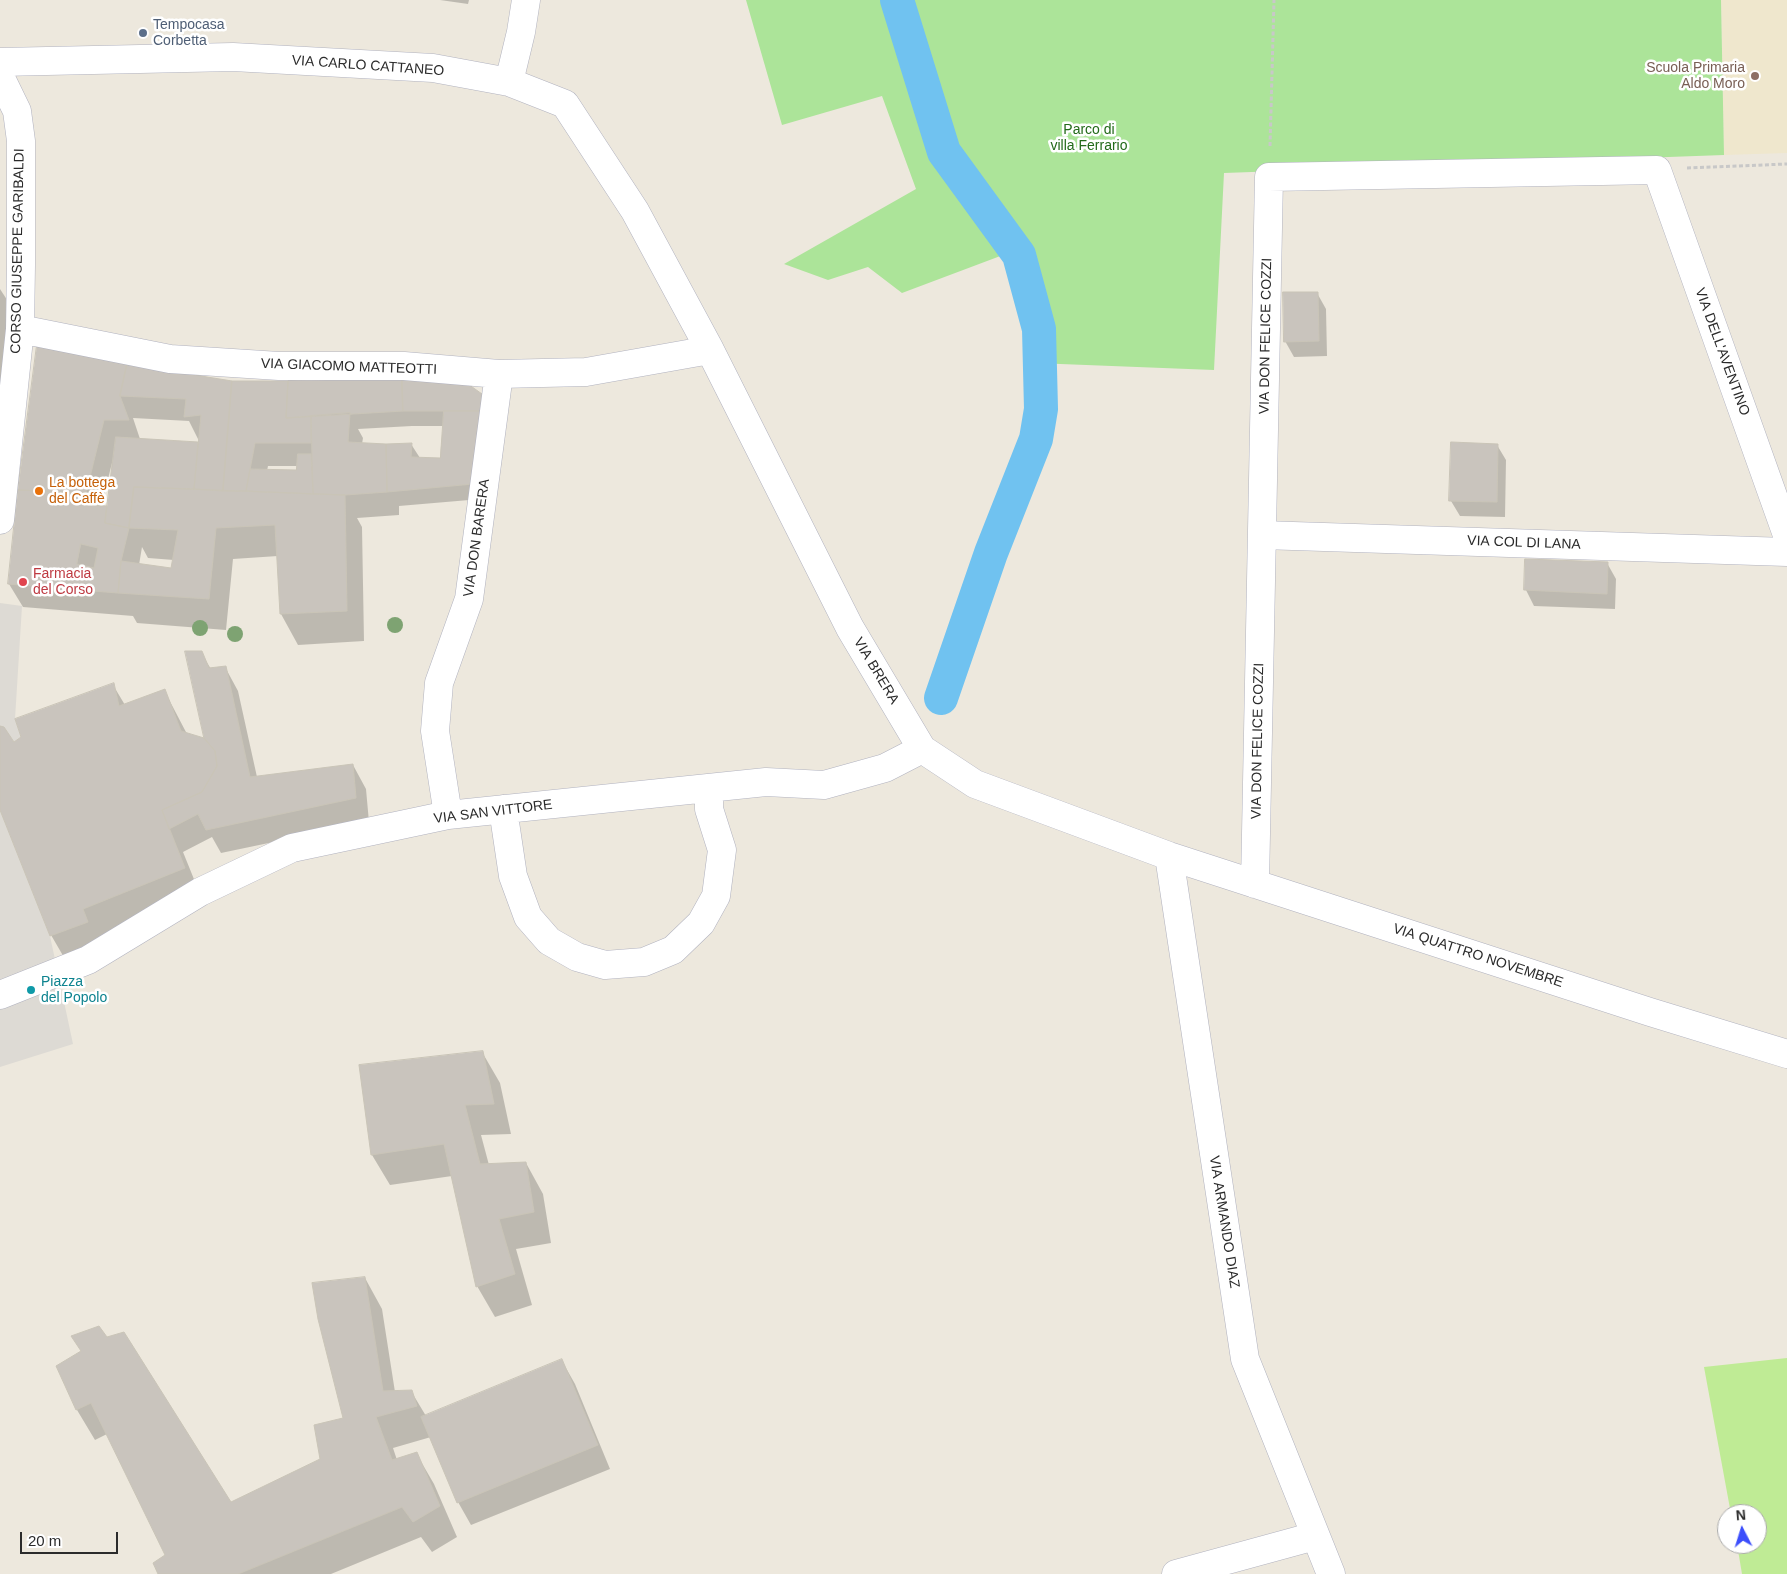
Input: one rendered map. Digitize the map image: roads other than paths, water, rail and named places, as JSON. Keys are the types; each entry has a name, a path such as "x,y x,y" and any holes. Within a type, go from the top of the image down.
{"street":[{"path":"509,82 521,32 526,0"},
{"name":"VIA CARLO CATTANEO","path":"0,62 233,57 433,68 509,82 565,104 634,211 710,350"},
{"name":"CORSO GIUSEPPE GARIBALDI","path":"0,76 17,111 21,141 10,267 20,328 0,520"},
{"name":"VIA DON FELICE COZZI","path":"1255,884 1269,177 1657,170"},
{"name":"VIA DELL'AVENTINO","path":"1657,170 1787,535"},
{"name":"VIA GIACOMO MATTEOTTI","path":"20,328 170,359 279,366 404,366 499,374 586,372 710,350"},
{"name":"VIA BRERA","path":"710,350 850,628 922,749 975,784 1169,856"},
{"name":"VIA DON BARERA","path":"448,815 435,731 438,683 469,599 499,374"},
{"name":"VIA COL DI LANA","path":"1262,535 1787,552"},
{"name":"VIA SAN VITTORE","path":"0,995 88,960 200,892 292,848 448,815 766,782 824,785 885,768 922,749"},
{"path":"503,810 513,876 528,917 549,941 577,958 605,965 644,962 673,950 701,923 716,896 722,850 709,809 709,788"},
{"name":"VIA QUATTRO NOVEMBRE","path":"1169,856 1650,1012 1787,1054"},
{"name":"VIA ARMANDO DIAZ","path":"1169,856 1245,1359 1331,1574"},
{"path":"1176,1574 1316,1536"}],"waterway":[{"path":"897,0 944,152 1019,255 1039,329 1041,409 1036,439 991,553 941,698"}],"place":[{"name":"Tempocasa Corbetta","path":"143,33"},
{"name":"Scuola Primaria Aldo Moro","path":"1755,76"},
{"name":"La bottega del Caffè","path":"39,491"},
{"name":"Farmacia del Corso","path":"23,582"},
{"name":"Piazza del Popolo","path":"31,990"}],"park label":[{"name":"Parco di villa Ferrario","path":"1089,138"}]}
